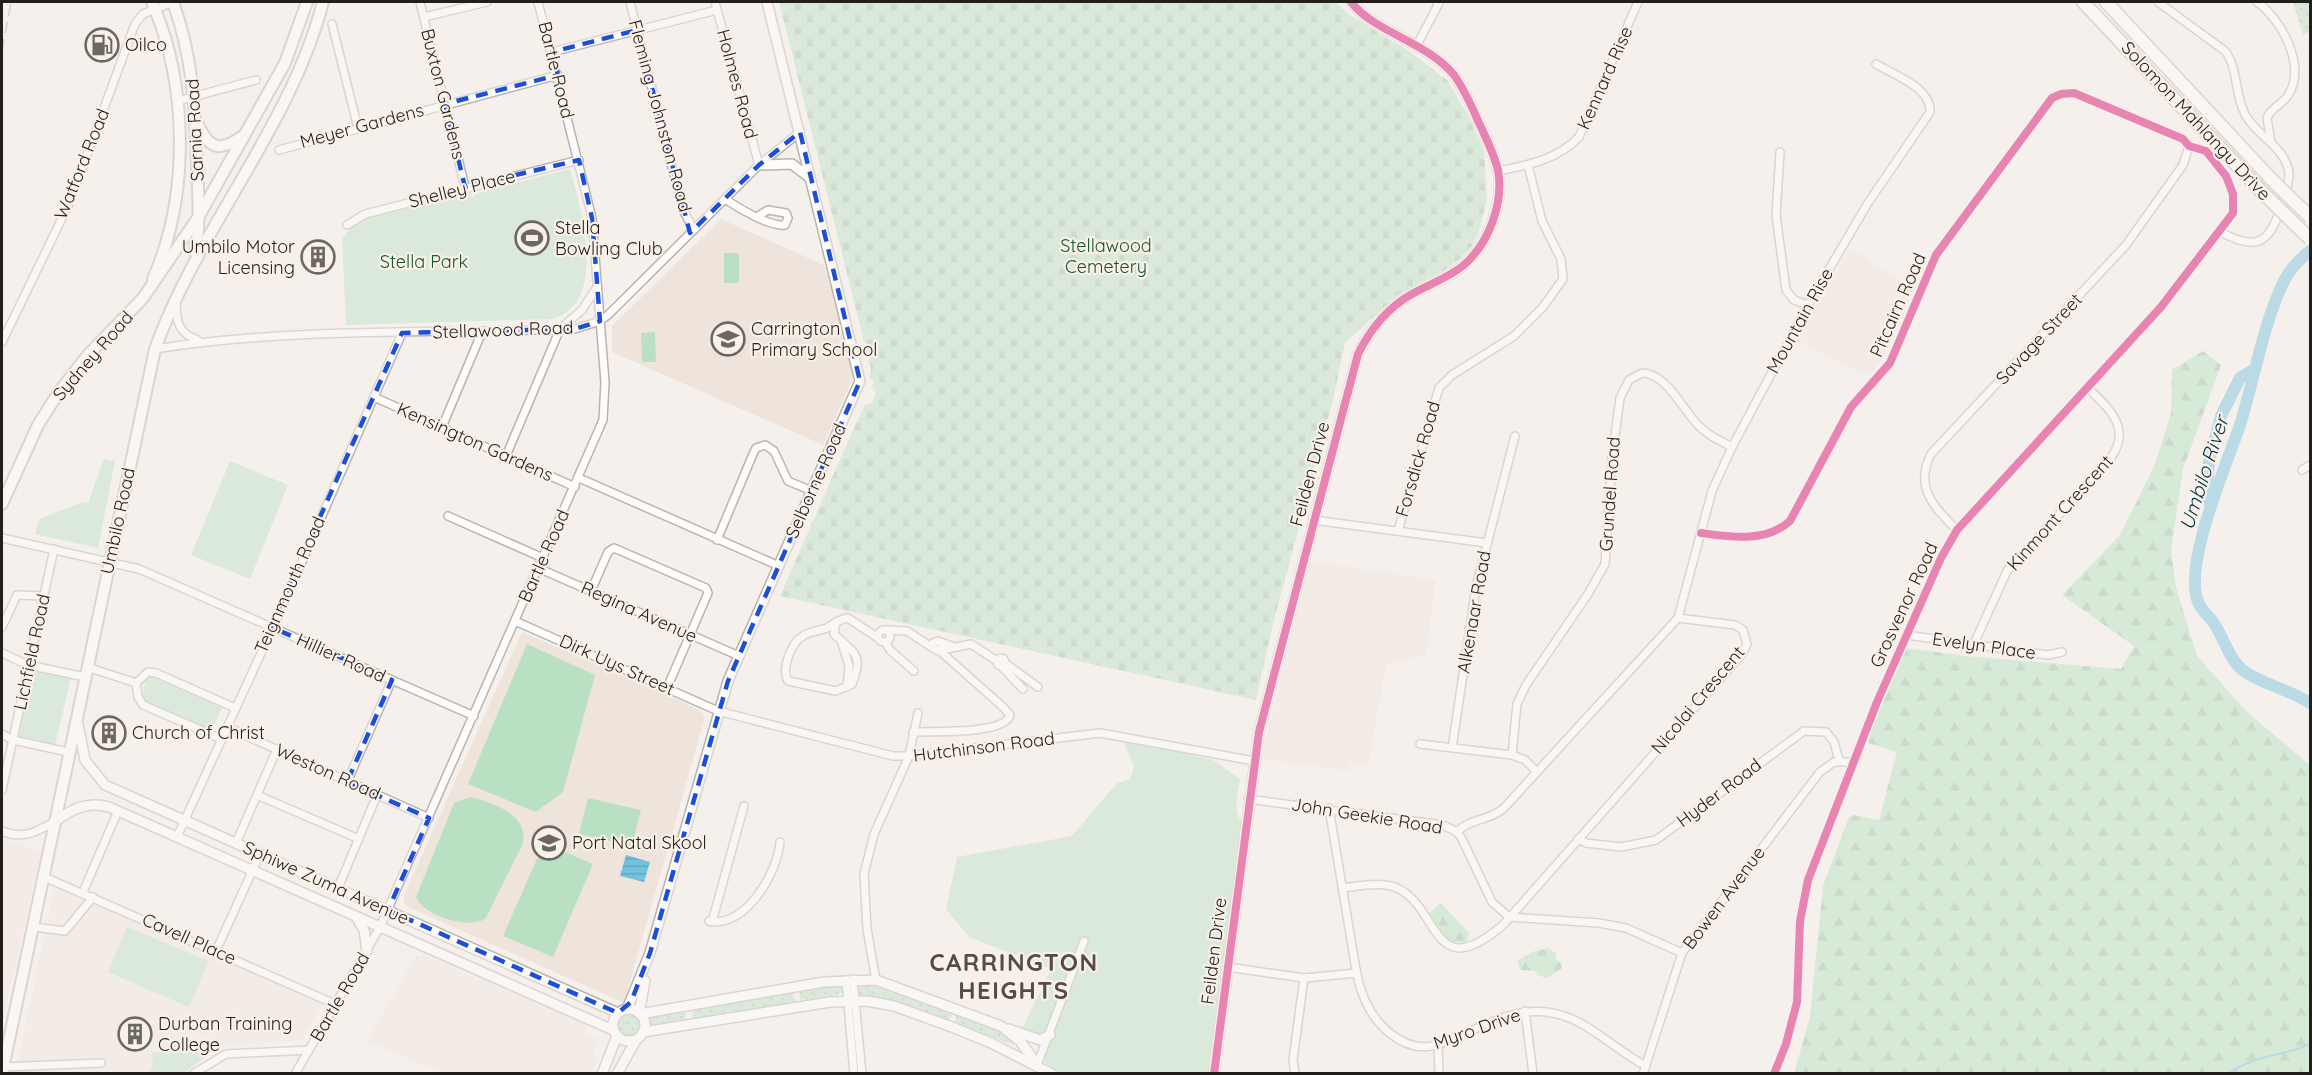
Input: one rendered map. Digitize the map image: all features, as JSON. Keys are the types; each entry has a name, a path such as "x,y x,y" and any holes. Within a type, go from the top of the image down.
{"highway":[{"name":"Solomon Mahlangu Drive","path":"2083,2 2261,191 2310,239"},
{"name":"Solomon Mahlangu Drive","path":"2106,2 2273,180 2310,216"}],"main road":[{"name":"Sarnia Road","path":"173,2 187,46 195,97 199,216 194,261"},
{"path":"199,216 285,63 307,2"},
{"name":"Umbilo Road","path":"2,1070 108,561 155,349 194,261 296,82 312,41 323,2"},
{"name":"Sarnia Road","path":"143,298 162,257 178,173 177,101 170,52 154,5"},
{"path":"196,122 204,137 213,146 229,145 246,135"},
{"name":"Sydney Road","path":"2,504 38,425 59,392 87,356 143,298 199,216"}],"street":[{"name":"Watford Road","path":"2,342 68,206 135,24 154,5 173,2"},
{"name":"Buxton Gardens","path":"420,2 465,187"},
{"path":"424,17 487,2"},
{"name":"Bartle Road","path":"295,1074 367,951 388,910 596,440 605,410 592,218 538,2"},
{"name":"Fleming Johnston Road","path":"630,2 683,210 694,230"},
{"name":"Holmes Road","path":"715,2 759,165"},
{"name":"Selborne Road","path":"622,1011 650,952 718,711 739,656 860,378 767,2"},
{"name":"Feilden Drive","path":"1214,1074 1248,799 1264,706 1353,370 1366,338 1385,314 1398,303 1450,275 1475,254 1496,212 1498,171 1461,85 1444,65 1417,45 1359,11 1351,2"},
{"path":"1417,45 1439,2"},
{"name":"Kennard Rise","path":"1498,171 1528,165 1563,151 1579,137 1638,2"},
{"path":"2158,2 2225,51 2231,62 2242,110 2250,123 2285,160 2289,175 2274,227 2265,238 2254,243 2240,242 2219,231"},
{"path":"2257,2 2283,33 2293,66 2291,91 2267,117 2271,143"},
{"path":"552,52 717,10"},
{"path":"332,24 358,128"},
{"name":"Mountain Rise","path":"1678,618 1715,481 1808,305 1868,203 1930,112 1929,102 1923,93 1876,64"},
{"name":"Meyer Gardens","path":"279,150 558,75"},
{"path":"177,101 256,80"},
{"name":"Grosvenor Road","path":"1774,1074 1786,1044 1797,1002 1800,921 1804,891 1853,762 1941,558 1957,530 2161,307 2234,211 2230,184 2206,151 2189,146 2183,139 2074,93 2061,94"},
{"name":"Pitcairn Road","path":"1701,534 1758,536 1775,531 1790,521 1851,407 1890,363 1936,255 2040,112 2052,98 2061,94"},
{"name":"Stellawood Road","path":"155,349 202,342 560,329 582,327 600,321 759,165 800,132"},
{"name":"Savage Street","path":"1957,530 1938,512 1927,495 1924,473 1931,454 2126,244 2183,165 2189,146"},
{"path":"1780,152 1776,215 1786,290 1794,300 1808,305"},
{"name":"Shelley Place","path":"348,225 365,214 579,160"},
{"path":"759,165 792,164 812,180"},
{"name":"Forsdick Road","path":"1398,531 1439,388 1452,375 1500,346 1521,330 1543,307 1563,279 1561,259 1544,227 1528,165"},
{"path":"725,199 744,211 758,216"},
{"path":"506,456 560,329 582,310 597,287"},
{"path":"176,298 177,321 183,334 202,342"},
{"path":"442,427 482,332"},
{"name":"Teignmouth Road","path":"177,837 402,333"},
{"name":"Grundel Road","path":"1512,755 1517,704 1526,685 1588,594 1605,564 1615,426 1620,398 1629,380 1642,373 1657,378 1698,425 1714,438 1732,447"},
{"name":"Kinmont Crescent","path":"1973,646 2007,571 2110,459 2119,446 2120,434 2114,416 2087,387"},
{"name":"Kensington Gardens","path":"374,397 575,487"},
{"path":"1487,543 1515,436"},
{"path":"717,540 753,454 759,446 765,445 772,448 788,481 812,491"},
{"path":"2302,470 2310,465"},
{"path":"579,478 779,566"},
{"path":"448,516 543,558"},
{"name":"Alkenaar Road","path":"1313,520 1487,543 1473,604 1452,748"},
{"name":"Hillier Road","path":"2,538 139,568 474,716"},
{"path":"591,591 609,550 614,548 706,588 708,593 667,688"},
{"name":"Lichfield Road","path":"2,790 54,549"},
{"name":"Regina Avenue","path":"538,568 739,656"},
{"path":"2,627 17,595 44,596"},
{"path":"818,631 839,638 854,651 859,662 852,684 846,689 836,691 817,688 786,678 794,646 805,634 852,618 868,629 884,635 907,631 939,647 1010,715 1004,725 987,729 913,732"},
{"path":"1457,832 1467,824 1498,814 1678,618"},
{"name":"Nicolai Crescent","path":"1342,888 1375,885 1401,890 1418,906 1437,937 1450,945 1470,945 1484,939 1509,917 1745,650 1745,634 1735,625 1678,618"},
{"name":"Dirk Uys Street","path":"515,621 718,711"},
{"path":"836,622 834,630 849,666 846,689"},
{"path":"884,635 890,650 914,671"},
{"name":"Evelyn Place","path":"1906,635 1973,646 2055,655 2062,652"},
{"path":"939,647 970,644 1038,687"},
{"path":"2,653 28,665 86,672 136,683"},
{"path":"1001,663 1023,689"},
{"path":"136,683 148,672 156,673 235,708"},
{"path":"347,782 392,680"},
{"path":"136,683 138,698 143,705 221,739"},
{"name":"Hutchinson Road","path":"718,711 893,756 1100,734 1254,761"},
{"path":"876,980 867,929 864,874 880,818 909,756 918,713"},
{"name":"Sphiwe Zuma Avenue","path":"77,716 80,741 89,768 100,781 115,790 544,979 622,1011"},
{"name":"Weston Road","path":"226,727 429,818"},
{"name":"Hyder Road","path":"1578,839 1586,843 1621,847 1646,844 1656,840 1804,731 1826,732 1834,742 1839,760"},
{"path":"2,735 13,740 68,752"},
{"path":"1420,744 1512,755 1525,760 1536,771"},
{"path":"236,843 276,749"},
{"path":"1839,760 1853,762"},
{"name":"Bowen Avenue","path":"1645,1070 1682,953 1820,772 1825,766 1839,760"},
{"path":"83,892 113,809 115,790"},
{"path":"257,795 358,839"},
{"path":"338,888 377,795"},
{"name":"John Geekie Road","path":"1248,799 1432,823 1457,832 1492,902 1509,917"},
{"name":"Sphiwe Zuma Avenue","path":"54,822 80,807 99,804 113,809 536,995 615,1033"},
{"path":"744,806 710,921 731,918 758,895 777,865 780,842"},
{"name":"Myro Drive","path":"1329,808 1357,973 1370,1011 1387,1030 1408,1044 1429,1047 1502,1017 1525,1011 1553,1013 1575,1020 1645,1070"},
{"path":"2,831 27,836 54,822"},
{"path":"216,951 260,854"},
{"name":"Cavell Place","path":"42,876 335,1004"},
{"path":"315,898 322,881"},
{"path":"33,927 67,930 93,897"},
{"path":"355,915 364,930 367,951"},
{"path":"1509,917 1617,927 1648,936 1682,953"},
{"path":"1037,1065 1084,941"},
{"path":"458,961 466,944"},
{"name":"Selborne Road","path":"640,1013 650,952"},
{"path":"1227,967 1304,978 1357,973"},
{"path":"1295,1074 1293,1060 1304,978"},
{"path":"536,995 544,979"},
{"path":"849,980 854,1074"},
{"path":"602,1074 615,1033 613,1021 622,1011 640,1013 849,980 876,980 1036,1039 1050,1035"},
{"path":"794,987 797,1007"},
{"path":"615,1033 627,1041 640,1035 797,1007 851,1001 894,1006 952,1027 1052,1074"},
{"path":"851,1001 862,1074"},
{"path":"952,1027 958,1009"},
{"path":"1525,1011 1533,1074"},
{"path":"616,1074 628,1050 640,1035 644,1022 640,1013"},
{"path":"1001,1026 1020,1041 1037,1065"},
{"path":"1438,1044 1439,1074"},
{"path":"193,1074 226,1054 309,1050"},
{"path":"2,1070 101,1063"}],"highlighted area":[{"path":"637,30 690,233 759,165 800,132 860,381 728,681 650,953 631,1002 618,1013 388,910 429,818 347,782 392,680 271,627 402,333 575,329 600,321 592,218 579,160 465,187 445,104 558,75 552,52"}],"shaded area":[{"name":"Carrington Primary School","path":"721,219 824,265 836,302 853,378 823,445 612,352 612,326"},
{"path":"1850,248 1890,275 1915,288 1883,359 1868,376 1797,340"},
{"path":"1309,561 1436,580 1426,655 1386,665 1369,761 1365,764 1350,763 1347,771 1261,759"},
{"name":"Port Natal Skool","path":"522,632 700,710 705,717 624,1003 408,907 404,903 404,895"},
{"path":"2,837 41,854 2,1025"},
{"path":"60,888 319,1002 321,1008 302,1040 152,1053 153,1065 148,1073 15,1074 54,892"},
{"path":"417,955 422,957 423,955 589,1024 584,1034 599,1040 592,1054 599,1058 592,1073 443,1073 367,1041"}],"green space":[{"name":"Stellawood Cemetery","path":"779,2 1336,2 1351,16 1409,51 1447,80 1468,115 1484,151 1487,199 1479,232 1472,246 1461,258 1444,270 1397,295 1345,343 1334,396 1272,628 1256,700 780,596 857,421 865,405 872,403 876,392 872,386 874,381 869,378 871,369"},
{"path":"2293,2 2310,2 2310,31 2303,35"},
{"name":"Stella Park","path":"570,169 584,230 586,275 580,295 570,310 552,319 346,325 342,239 356,222 365,216 470,191 472,198 477,193"},
{"path":"724,253 739,253 739,283 724,283"},
{"path":"655,332 656,362 642,362 641,333"},
{"path":"2203,351 2221,365 2183,469 2171,551 2176,587 2197,656 2248,713 2310,765 2310,1073 1794,1074 1810,1016 1823,886 1849,817 1854,815 1879,820 1897,752 1868,743 1870,728 1905,648 1966,656 2121,669 2134,646 2062,595 2120,535 2154,467 2171,413 2172,370"},
{"path":"104,459 115,461 98,548 35,534 39,519 83,502 88,503"},
{"path":"230,461 288,485 250,579 191,555"},
{"path":"527,644 595,675 563,792 536,812 468,784"},
{"path":"31,668 71,677 55,745 19,736"},
{"path":"151,676 222,708 212,730 145,702 142,696 146,678"},
{"path":"1123,740 1213,760 1240,779 1237,808 1243,823 1210,1073 1062,1074 1044,1062 1049,1041 1022,1029 1051,969 969,937 946,909 957,857 1072,836 1117,783 1130,779 1134,767"},
{"path":"470,797 508,812 516,818 524,835 522,845 486,918 479,922 469,923 437,915 420,904 416,897 454,803"},
{"path":"588,798 641,810 632,846 579,834"},
{"path":"544,843 593,864 553,957 503,936"},
{"path":"1441,903 1469,933 1467,942 1448,940 1427,915"},
{"path":"127,927 209,961 189,1007 108,972"},
{"path":"1548,948 1556,953 1556,960 1562,963 1561,969 1547,978 1537,975 1536,971 1521,970 1517,961 1532,952"},
{"path":"840,983 844,990 839,995 800,1000 800,990"},
{"path":"857,983 875,984 954,1013 947,1022 887,1000 858,995"},
{"path":"792,991 795,1001 792,1004 693,1019 692,1009"},
{"path":"686,1009 686,1021 655,1026 650,1023 651,1017"},
{"path":"629,1012 638,1015 641,1024 638,1033 629,1036 620,1033 617,1024 620,1015"},
{"path":"957,1014 1000,1028 1016,1042 1015,1045 957,1025 955,1021"},
{"path":"220,1046 184,1073 148,1073 153,1065 152,1053"}],"water":[{"path":"626,855 650,862 644,882 620,876"}],"waterway":[{"name":"Umbilo River","path":"2310,251 2286,277 2270,315 2240,425 2208,516 2196,567 2195,588 2200,607 2217,628 2239,667 2253,677 2310,703"},
{"path":"2210,505 2207,489 2209,461 2221,416 2240,378 2255,369"},
{"path":"2228,1074 2259,1059 2310,1044"}],"railway":[{"path":"2,51 11,2"}],"cycle path":[{"path":"1214,1074 1259,732 1358,354 1374,327 1387,312 1412,294 1452,274 1473,256 1481,246 1493,222 1499,196 1498,170 1494,158 1468,99 1454,75 1430,54 1373,21 1351,2"},
{"path":"1701,533 1736,537 1759,536 1770,533 1790,521 1851,407 1890,363 1936,255 2052,98 2061,94 2074,93 2183,139 2189,146 2206,151 2226,176 2233,194 2233,213 2161,307 1957,530 1941,558 1877,702 1808,880 1800,921 1797,1002 1786,1044 1774,1074"}],"place":[{"name":"Oilco","path":"102,45"},
{"name":"Stella Bowling Club","path":"532,238"},
{"name":"Umbilo Motor Licensing","path":"318,257"},
{"name":"Carrington Primary School","path":"728,339"},
{"name":"Church of Christ","path":"109,733"},
{"name":"Port Natal Skool","path":"549,843"},
{"name":"Durban Training College","path":"135,1034"}],"district":[{"name":"CARRINGTON HEIGHTS","path":"1014,977"}]}
